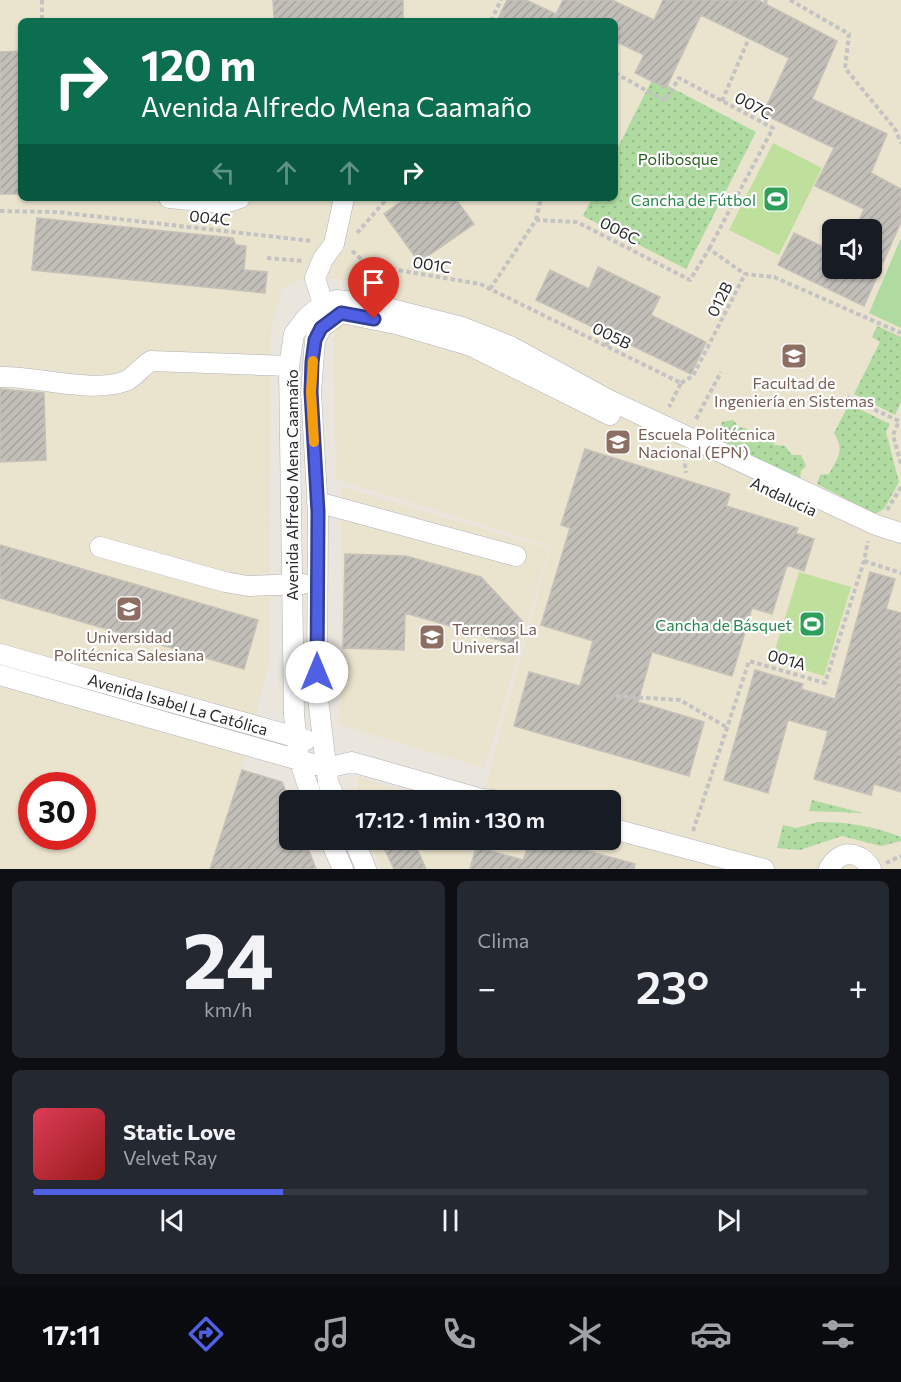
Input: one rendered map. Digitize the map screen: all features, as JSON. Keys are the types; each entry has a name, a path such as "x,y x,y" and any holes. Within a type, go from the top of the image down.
{"street":[{"path":"203,201 225,203 231,201"},
{"path":"344,201 340,245 323,260 315,278 322,304 337,300 371,304 462,327 510,346 596,401"},
{"name":"Avenida Alfredo Mena Caamaño","path":"322,304 313,323 315,340 311,392 317,502 317,690 328,782 331,790"},
{"path":"313,323 341,313 396,324 471,346 596,401"},
{"name":"Avenida Alfredo Mena Caamaño","path":"310,790 299,759 297,737 291,585 289,366 294,334 313,323"},
{"path":"0,377 26,376 96,387 128,380 151,361 289,366"},
{"name":"Andalucia","path":"596,401 659,422 685,441 869,535 900,532"},
{"name":"Andalucia","path":"596,401 876,525 900,532"},
{"path":"317,502 516,556"},
{"path":"100,547 225,582 248,586 317,584"},
{"name":"Avenida Isabel La Católica","path":"0,654 297,737 346,755 352,762"},
{"name":"Avenida Isabel La Católica","path":"0,675 327,768 352,762 450,790"},
{"path":"621,831 764,869"},
{"path":"334,850 343,869"},
{"path":"358,850 366,869"},
{"path":"829,869 834,861 848,854 862,858 871,869"}],"path":[{"path":"42,0 42,18"},
{"path":"492,18 501,0"},
{"path":"790,0 849,34 845,68 895,129 901,143"},
{"path":"722,101 749,38"},
{"name":"007C","path":"618,75 665,101 679,78 773,128 709,249"},
{"path":"340,245 384,201"},
{"path":"490,289 536,220 540,201"},
{"name":"004C","path":"0,211 57,212 340,245"},
{"name":"006C","path":"536,220 577,222 690,280 709,249"},
{"name":"001C","path":"340,245 368,265 480,284"},
{"path":"709,249 745,274"},
{"name":"012B","path":"681,383 693,376 745,274 774,277 901,333"},
{"name":"005B","path":"480,284 681,383"},
{"path":"606,346 610,338"},
{"path":"686,473 685,441 720,372"},
{"path":"659,422 681,383"},
{"path":"847,397 898,421"},
{"path":"901,416 893,435 901,464"},
{"name":"001A","path":"687,849 749,661 825,683 864,561 869,535"},
{"path":"864,561 901,573"},
{"path":"616,696 680,700 728,728"}],"shaded area":[{"name":"Escuela Politécnica Nacional (EPN)","path":"0,0 901,0 901,869 382,869 373,850 621,850 621,790 485,790 551,546 336,479 333,340 351,281 309,276 282,289 271,330 269,662 242,770 210,869 0,869"},
{"name":"Terrenos La Universal","path":"342,487 549,548 485,768 340,725"},
{"path":"358,776 398,790 358,790"}],"green space":[{"name":"Polibosque","path":"653,78 756,132 686,269 583,216 590,201 618,201 618,147"},
{"name":"Cancha de Fútbol","path":"773,143 822,168 779,255 729,230"},
{"path":"901,238 901,328 869,313"},
{"path":"877,326 901,337 901,402 895,415 854,394 880,342 872,337"},
{"path":"849,404 890,424 886,432 899,482 884,509 875,514 817,484 820,475 829,474 839,454 839,444 834,433"},
{"path":"733,420 739,427 769,438 775,445 785,446 792,455 801,455 806,466 801,471 800,479 717,438 722,422"},
{"name":"Cancha de Básquet","path":"799,572 851,587 824,676 772,660"},
{"path":"812,800 863,813 809,811"},
{"path":"818,822 871,827 901,837 901,841 881,846 842,836 800,850 777,848 783,825 796,828"}],"building":[{"path":"273,0 403,0 403,18 274,18"},
{"path":"507,0 526,0 556,14 563,0 612,0 654,20 663,0 758,0 837,41 812,99 887,134 871,173 901,189 901,222 882,265 882,219 860,219 864,209 815,186 834,148 763,114 789,58 701,15 666,88 635,73 644,55 618,42 618,18 498,18"},
{"path":"18,51 18,194 0,194 0,52"},
{"path":"402,201 457,201 474,224 419,262 384,214"},
{"path":"37,218 233,238 236,245 246,246 244,270 267,272 265,293 32,270"},
{"path":"794,233 822,246 822,279 876,279 864,306 778,265"},
{"path":"598,267 660,297 651,315 706,342 691,374 536,300 550,270 589,289"},
{"path":"0,389 44,393 46,460 0,462"},
{"path":"585,449 730,494 726,506 798,528 796,533 814,539 804,571 787,565 772,614 752,608 732,676 652,652 638,702 704,722 689,776 514,726 529,672 580,686 593,641 541,625 570,528 561,525"},
{"name":"Universidad Politécnica Salesiana","path":"0,545 258,620 244,669 0,598"},
{"path":"345,554 406,556 481,577 523,622 516,645 405,613 404,650 343,648"},
{"path":"870,572 895,579 886,609 901,613 901,792 874,784 871,795 814,779 828,731 788,720 768,793 724,780 755,670 803,684 801,689 835,699"},
{"path":"242,770 282,782 285,790 279,790 279,850 309,850 316,869 210,869"},
{"path":"385,850 417,850 426,869 394,869"},
{"path":"475,850 487,850 523,860 527,850 585,850 635,864 634,869 470,869"}],"slow traffic":[{"path":"313,361 311,392 314,442"}],"place":[{"name":"Cancha de Fútbol","path":"776,199"},
{"name":"Facultad de Ingeniería en Sistemas","path":"794,356"},
{"name":"Escuela Politécnica Nacional (EPN)","path":"618,442"},
{"name":"Universidad Politécnica Salesiana","path":"129,609"},
{"name":"Cancha de Básquet","path":"812,624"},
{"name":"Terrenos La Universal","path":"432,637"}],"route":[{"path":"317,672 318,512 311,392 315,340 321,328 330,318 341,313 374,319"}]}
